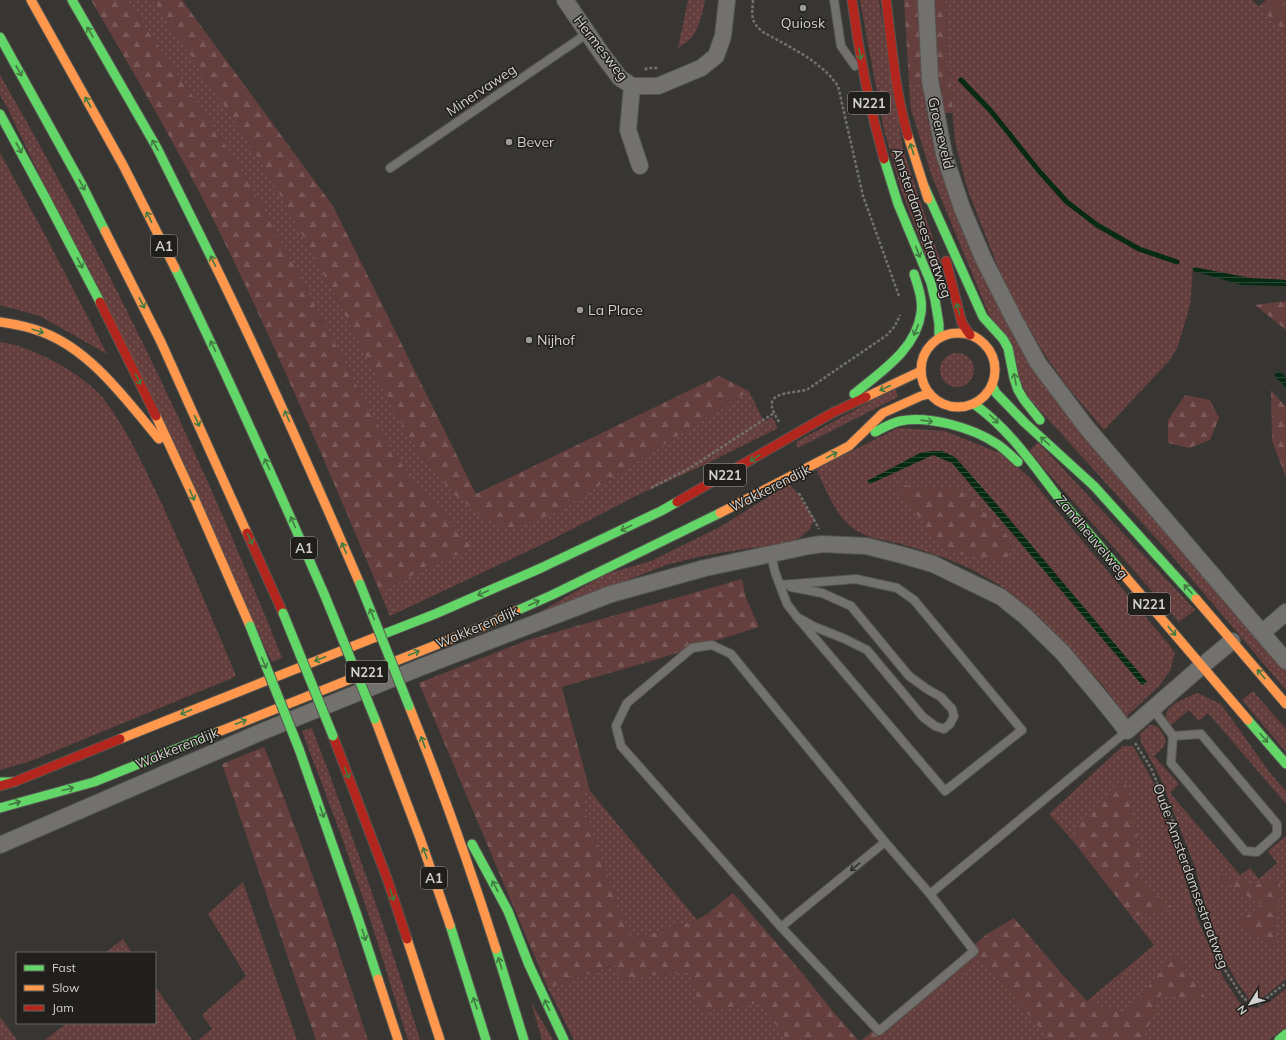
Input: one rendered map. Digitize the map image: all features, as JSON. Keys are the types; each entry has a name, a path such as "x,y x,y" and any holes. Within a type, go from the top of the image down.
{"main road":[{"name":"A1","path":"31,0 123,165 204,327 276,482 376,719 428,861 477,1008 486,1040"},
{"name":"A1","path":"72,0 156,148 230,296 288,418 360,584 437,777 486,917 524,1040"},
{"name":"Amsterdamsestraatweg","path":"852,0 868,102 893,190 932,288 938,310 939,337"},
{"name":"Amsterdamsestraatweg","path":"886,0 896,80 908,136 951,280 958,311 962,323 970,335"},
{"path":"0,37 82,185 161,342 283,613 333,736 388,881 440,1040"},
{"path":"0,114 29,165 144,389 250,626 299,749 357,915 398,1040"},
{"name":"N221","path":"924,186 976,304 987,323 1003,340 1008,348 1012,358 1017,388 1022,397 1044,425"},
{"name":"N221","path":"832,413 895,360 914,336 917,328 921,313 919,292 893,190"},
{"path":"0,322 40,331 71,347 86,358 111,381 176,459"},
{"path":"970,335 961,333 951,334 939,337 933,342 926,351 922,361 921,371 923,383 929,394 942,404 950,406 966,406 974,404 984,396 992,385"},
{"name":"N221","path":"970,335 982,342 993,359 994,372 992,385 996,392 1025,423 1094,486"},
{"name":"Wakkerendijk","path":"0,786 14,782 196,708 435,614 541,568 662,511 832,413 921,371"},
{"name":"Wakkerendijk","path":"0,808 94,782 481,627 552,596 697,525 848,446 883,413 916,398 929,394"},
{"name":"Zandheuvelweg","path":"974,404 991,416 1012,438 1056,494 1286,764"},
{"name":"N221","path":"848,446 889,425 910,419 928,421 965,429 994,442 1056,494"},
{"name":"N221","path":"1054,437 1094,486 1187,588 1286,704"},
{"name":"A1","path":"437,777 508,911 529,965 564,1040"},
{"path":"0,782 14,782"},
{"path":"1279,1040 1286,1034"}],"street":[{"name":"Hermesweg","path":"565,0 620,78 632,86 628,130 640,166"},
{"path":"632,86 658,86 700,68 716,56 723,36 727,0"},
{"name":"Groeneveld","path":"926,0 930,80 944,154 962,208 984,260 1038,363 1087,428 1262,633"},
{"path":"822,544 866,546 902,554 933,564 1001,597 1025,616 1062,652 1127,731 1232,641"},
{"name":"Wakkerendijk","path":"0,844 275,726 611,594 705,568 822,544"},
{"path":"1286,612 1262,633 1286,661"}],"lane":[{"path":"834,0 841,46 864,78"},
{"name":"Minervaweg","path":"390,168 588,33"},
{"path":"771,554 780,585 787,604 945,791 1022,730 914,600 896,588 856,579 780,585"},
{"path":"780,585 822,593 851,606 909,676 941,697 952,708 954,716 950,724 944,729 935,726 924,717 867,650 815,627 797,617"},
{"path":"712,645 731,654 885,842 930,894 974,951 879,1030 781,927 621,746 616,726 627,704 692,648 712,645"},
{"path":"1152,708 1172,736 1171,763 1245,851 1256,852 1277,834 1277,824 1201,734 1172,736"},
{"path":"930,894 1127,731"},
{"path":"781,927 885,842"}],"path":[{"path":"753,0 752,15 756,27 762,32 808,57 834,80 838,86 863,196 900,298"},
{"path":"632,86 647,68 661,68"},
{"path":"788,438 772,409 772,402 776,396 805,391 892,331 898,321 900,311"},
{"path":"651,488 690,468 774,413"},
{"path":"790,477 819,530 822,544"},
{"name":"Oude Amsterdamsestraatweg","path":"1127,731 1151,768 1173,821 1197,900 1221,964 1244,1000 1259,1004 1286,983"}],"green space":[{"path":"91,0 127,0 209,120 251,186 387,443 412,479 472,547 380,592 341,499 259,314 215,223 170,138"},
{"path":"127,0 153,0 243,134 269,175 313,254 406,432 429,466 454,494 557,512 749,391 764,422 772,417 778,428 708,463 638,495 545,543 390,616 380,592 472,547 412,479 387,443 251,186 209,120"},
{"path":"153,0 182,0 333,206 476,494 719,376 749,391 557,512 513,528 502,526 485,518 454,494 429,466 406,432 313,254 269,175"},
{"path":"688,0 705,0 700,19 693,36 690,40 678,48"},
{"path":"860,0 879,0 903,149 941,263 930,267 901,189 884,130"},
{"path":"904,0 920,0 924,84 909,83"},
{"path":"934,0 946,0 947,44 953,113 941,113 936,53"},
{"path":"946,0 1252,0 1286,32 1286,280 1250,278 1193,267 1190,305 1178,346 1170,360 1104,430 1067,386 1043,352 1018,309 1000,272 968,191 955,141 947,44"},
{"path":"1266,0 1286,0 1286,32 1259,7"},
{"path":"1267,0 1286,0 1286,17"},
{"path":"0,75 93,244 151,359 231,535 282,658 272,662 0,95"},
{"path":"909,83 924,84 927,116 955,204 1091,441 1286,671 1286,690 1173,557 1028,397 990,317 931,174 911,109"},
{"path":"0,153 107,354 40,316 0,305"},
{"path":"1286,301 1286,330 1255,305"},
{"path":"0,342 26,349 69,370 93,388 111,409 133,446 159,498 189,564 236,676 31,761 0,770"},
{"path":"960,353 967,355 972,360 974,370 972,380 967,385 954,387 947,385 942,380 940,367 942,360 947,355"},
{"path":"895,388 898,397 798,448 796,442"},
{"path":"1271,390 1286,407 1286,477 1272,441"},
{"path":"1185,395 1210,400 1219,418 1210,440 1189,448 1168,443 1168,420"},
{"path":"898,428 945,431 1002,454 1030,478 1170,646 1175,653 1170,671 1159,686 1126,717 1105,688 1051,629 1021,601 988,578 965,566 916,549 868,536 855,529 843,519 839,513 816,469","holes":["942,451 994,501 1147,682 1142,684 952,463 934,455 908,460 920,453"]},
{"path":"1038,442 1195,610 1179,622 1029,451"},
{"path":"789,484 799,495 814,519 810,529 798,539 787,543 725,552 666,565 526,620 606,574 651,561 720,527"},
{"path":"894,485 961,489 1013,542 1007,562 946,552"},
{"path":"742,579 746,598 759,627 562,688 590,791 583,793 583,807 631,939 695,921 707,914 733,893 858,1040 787,1040 760,1003 700,1012 691,971 629,978 623,983 616,964 548,988 419,683 528,640"},
{"path":"1253,691 1286,729 1286,752 1242,700"},
{"path":"1197,693 1221,704 1270,773 1286,791 1286,804 1208,713 1199,721 1189,710 1171,725 1166,717 1166,713 1169,709 1178,702"},
{"path":"1150,725 1157,726 1164,735 1166,742 1154,756 1179,784 1170,793 1240,875 1250,868 1259,879 1277,863 1268,851 1286,836 1286,979 1261,999 1249,999 1226,963 1205,905 1195,867 1160,777 1141,742 1140,734"},
{"path":"312,728 369,883 420,1040 408,1040 371,922 340,832 302,731"},
{"path":"1123,746 1133,746 1155,785 1197,918 1224,979 1239,1002 1248,1007 1257,1008 1269,1002 1286,989 1286,1027 1269,1040 1143,1040 1160,994 1208,1002 1175,955 1125,1014 1087,1001 1154,945 1132,917 1171,908 1137,878 1141,854 1080,822 1073,841 1049,814"},
{"path":"264,747 306,856 368,1040 316,1040 222,764"},
{"path":"1124,777 1141,854 1137,878 1172,908 1132,917 1073,841 1080,822"},
{"path":"590,791 697,920 631,939 583,807 583,793"},
{"path":"1214,875 1255,885 1281,877 1274,950 1238,922 1262,905"},
{"path":"243,882 297,1040 198,1040 212,1029 202,1015 246,976 208,914"},
{"path":"1014,918 1087,1001 1125,1014 1175,955 1209,1003 1161,994 1143,1040 1043,1040 1048,1037 979,957 875,1040 862,1040 987,934"},
{"path":"123,939 131,952 106,952"},
{"path":"979,957 1049,1037 1043,1040 875,1040"},
{"path":"617,964 629,978 691,971 700,1012 760,1003 787,1040 574,1040 548,988"},
{"path":"156,987 192,1040 45,1040 66,1024 156,1024"},
{"path":"531,1002 553,1040 542,1040"},
{"path":"0,1017 17,1040 0,1040"}],"shaded area":[{"path":"1193,267 1250,278 1286,280 1286,286 1242,285 1193,271"},
{"path":"1280,371 1286,377 1286,388 1274,375"},
{"path":"942,451 955,457 1147,682 1142,685 952,463 933,455 870,484 867,481 920,453"}],"waterway":[{"path":"961,80 990,110 1039,171 1067,202 1097,225 1139,249 1177,262"}],"traffic: fast":[{"path":"72,0 157,148 213,261"},
{"path":"0,37 82,185 105,231"},
{"path":"0,114 100,302"},
{"path":"884,159 898,204 931,283 939,324 939,337"},
{"path":"924,186 983,317 1003,339 1008,348 1018,390 1040,420"},
{"path":"175,268 252,431 325,596"},
{"path":"854,394 895,359 912,338 918,326 921,313 920,293 914,274"},
{"path":"992,385 996,393 1025,423 1094,486 1196,599"},
{"path":"974,404 1009,435 1058,497 1119,569"},
{"path":"875,432 890,424 900,421 937,421 963,428 987,438 1003,448 1018,462"},
{"path":"376,637 435,614 541,568 677,502"},
{"path":"516,611 720,513"},
{"path":"360,584 409,706"},
{"path":"325,596 375,719"},
{"path":"283,613 333,736"},
{"path":"250,626 299,749"},
{"path":"1248,720 1286,764"},
{"path":"0,808 94,782 218,732"},
{"path":"299,749 378,979"},
{"path":"0,782 14,782"},
{"path":"472,844 508,911 529,965 564,1040"},
{"path":"450,925 486,1040"},
{"path":"496,949 524,1040"},
{"path":"1279,1040 1286,1034"}],"traffic: slow":[{"path":"31,0 123,165 175,268"},
{"path":"908,136 928,199"},
{"path":"105,231 161,342 247,533"},
{"path":"213,261 325,502 360,584"},
{"path":"0,322 42,332 60,340 76,351 107,378 159,439"},
{"path":"958,333 972,336 984,344 992,356 995,370 992,384 984,396 972,404 958,407 944,404 932,396 924,384 921,370 924,356 932,344 944,336 958,333"},
{"path":"866,397 921,371"},
{"path":"720,513 849,446 883,413 921,396 929,394"},
{"path":"156,416 195,500 250,626"},
{"path":"1119,569 1248,720"},
{"path":"1196,599 1286,704"},
{"path":"218,732 481,627 516,611"},
{"path":"120,739 376,637"},
{"path":"409,706 455,827 496,949"},
{"path":"375,719 420,838 450,925"},
{"path":"407,939 440,1040"},
{"path":"378,979 398,1040"}],"traffic: jam":[{"path":"852,0 865,80 884,159"},
{"path":"886,0 897,86 908,136"},
{"path":"946,261 962,323 970,335"},
{"path":"100,302 156,416"},
{"path":"677,502 832,413 866,397"},
{"path":"247,533 283,613"},
{"path":"333,736 388,881 407,939"},
{"path":"0,786 14,782 120,739"}],"place":[{"name":"Quiosk","path":"803,8"},
{"name":"Bever","path":"509,142"},
{"name":"La Place","path":"580,310"},
{"name":"Nijhof","path":"529,340"}]}
